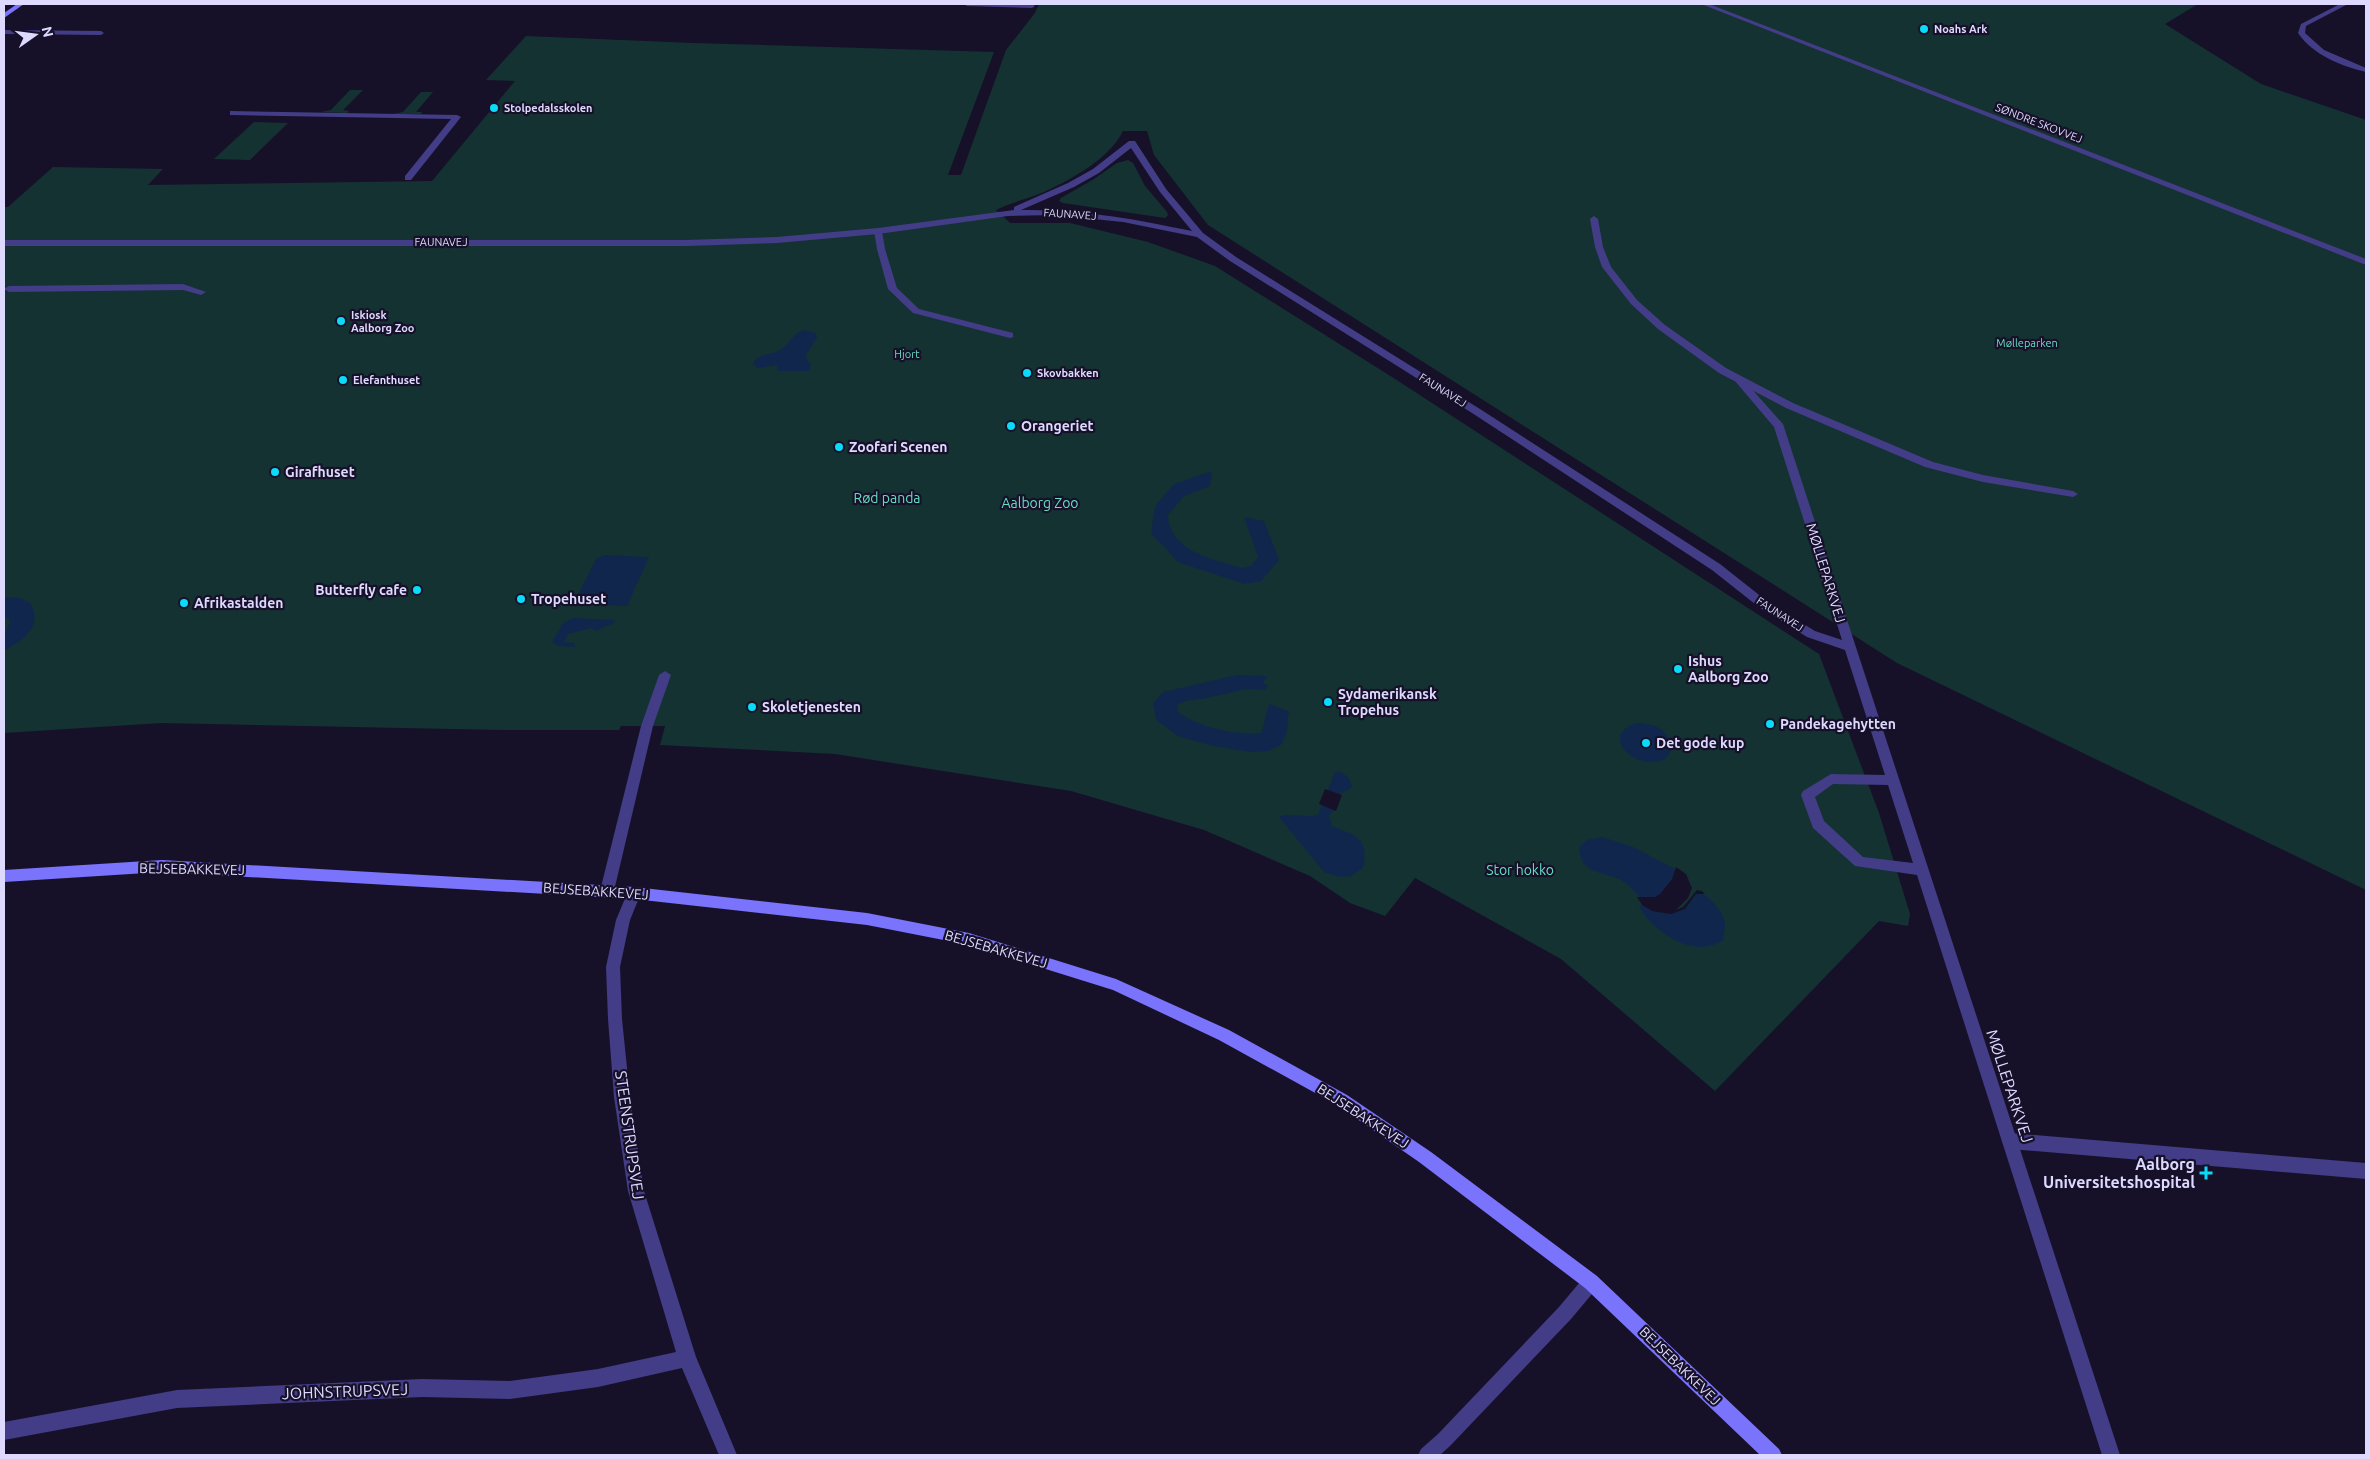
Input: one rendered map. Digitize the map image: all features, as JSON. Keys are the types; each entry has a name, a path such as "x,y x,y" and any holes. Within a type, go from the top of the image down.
{"street":[{"path":"4,16 21,4"},
{"path":"967,4 1032,6"},
{"name":"SØNDRE SKOVVEJ","path":"1704,4 2366,262"},
{"path":"2345,4 2303,25 2301,33 2307,43 2329,56 2366,70"},
{"path":"4,32 101,33"},
{"path":"233,113 457,117 408,178"},
{"name":"FAUNAVEJ","path":"1008,213 1071,185 1096,171 1132,143 1163,190 1200,235 1233,260 1476,411 1716,567 1764,606 1811,634 1849,647"},
{"name":"FAUNAVEJ","path":"4,243 686,243 777,240 878,231 1008,213 1054,212 1087,214 1200,235"},
{"name":"MØLLEPARKVEJ","path":"1594,219 1598,245 1609,271 1638,304 1679,342 1738,379 1812,416 1953,472 2073,494"},
{"path":"878,231 881,250 893,289 916,311 1010,335"},
{"path":"9,289 183,287 201,292"},
{"name":"MØLLEPARKVEJ","path":"1738,379 1779,426 2111,1455"},
{"path":"606,891 648,726 664,675"},
{"path":"1892,780 1831,779 1808,795 1818,824 1860,862 1921,870"},
{"name":"BEJSEBAKKEVEJ","path":"4,876 162,866 634,893 867,919 969,939 1116,985 1224,1035 1342,1100 1425,1157 1591,1282 1772,1455"},
{"name":"STEENSTRUPSVEJ","path":"634,893 623,920 613,967 615,1019 622,1097 636,1191 687,1358 728,1455"},
{"path":"2010,1141 2366,1171"},
{"path":"1427,1455 1444,1440 1565,1313 1591,1282"},
{"name":"JOHNSTRUPSVEJ","path":"4,1431 177,1399 422,1388 510,1390 598,1378 687,1358"}],"green space":[{"path":"1039,4 2198,4 2165,24 2261,84 2366,120 2366,263 2364,265 2366,266 2366,890 1897,663 1208,225 1154,155 1147,131 1123,131 1109,151 1078,174 1044,192 996,210 1010,223 1070,223 1148,242 1215,266 1392,377 1819,654 1879,813 1910,914 1908,926 1879,921 1715,1091 1561,959 1415,878 1385,916 1350,903 1310,876 1204,830 1071,791 835,754 660,745 665,726 621,726 619,730 503,730 162,723 4,733 4,207 8,207 53,167 163,169 148,185 432,181 515,81 486,80 526,36 994,52 948,175 961,175 1006,50 1035,13"},
{"path":"350,90 363,90 343,110 349,111 347,113 321,112 331,110"},
{"path":"421,92 433,92 416,112 422,112 421,114 393,114 403,112"},
{"path":"254,122 288,123 250,160 214,159"},
{"path":"1128,160 1133,163 1145,186 1167,212 1168,215 1165,218 1059,201 1117,163"}],"water":[{"path":"800,331 816,333 817,337 806,355 807,361 811,364 809,371 778,371 777,365 757,368 753,363 759,357 780,350"},
{"path":"1212,471 1210,486 1184,496 1168,515 1170,528 1184,546 1207,557 1242,568 1251,566 1258,557 1244,517 1264,521 1279,560 1261,581 1244,584 1178,562 1151,533 1155,506 1174,484"},
{"path":"605,555 649,557 627,606 579,604 576,599 596,559"},
{"path":"4,597 20,598 30,603 35,618 29,632 18,642 4,650 4,634 10,623 8,618 4,616"},
{"path":"573,618 615,620 613,624 597,631 591,628 568,634 564,642 574,643 575,647 558,646 552,642 563,623"},
{"path":"1237,675 1265,676 1267,677 1263,683 1268,686 1265,690 1244,690 1185,702 1177,705 1178,712 1196,722 1218,729 1240,733 1261,733 1270,704 1290,712 1287,732 1281,745 1268,751 1251,752 1214,746 1180,737 1156,720 1153,703 1163,692"},
{"path":"1637,723 1657,727 1667,736 1671,746 1669,755 1660,761 1650,762 1631,756 1624,749 1620,742 1620,735 1626,728"},
{"path":"1335,772 1341,772 1349,778 1352,786 1350,789 1339,794 1334,810 1329,816 1332,826 1354,835 1362,843 1364,849 1364,867 1351,876 1340,877 1324,872 1279,817 1284,815 1318,815"},
{"path":"1602,837 1633,847 1675,869 1673,911 1685,909 1698,892 1702,894 1716,905 1722,915 1725,925 1723,941 1700,947 1691,946 1673,939 1656,927 1639,906 1647,904 1631,888 1621,880 1593,871 1584,863 1579,847 1587,840"}],"pier":[{"path":"1325,789 1342,795 1336,811 1319,804"},
{"path":"1676,867 1686,874 1692,888 1688,898 1676,910 1683,907 1697,890 1705,894 1696,894 1685,909 1671,914 1652,911 1642,905 1637,897 1655,897 1660,894 1672,879"}],"place":[{"name":"Noahs Ark","path":"1924,29"},
{"name":"Stolpedalsskolen","path":"494,108"},
{"name":"Iskiosk Aalborg Zoo","path":"341,321"},
{"name":"Skovbakken","path":"1027,373"},
{"name":"Elefanthuset","path":"343,380"},
{"name":"Orangeriet","path":"1011,426"},
{"name":"Zoofari Scenen","path":"839,447"},
{"name":"Girafhuset","path":"275,472"},
{"name":"Butterfly cafe","path":"417,590"},
{"name":"Tropehuset","path":"521,599"},
{"name":"Afrikastalden","path":"184,603"},
{"name":"Ishus Aalborg Zoo","path":"1678,669"},
{"name":"Sydamerikansk Tropehus","path":"1328,702"},
{"name":"Skoletjenesten","path":"752,707"},
{"name":"Pandekagehytten","path":"1770,724"},
{"name":"Det gode kup","path":"1646,743"},
{"name":"Aalborg Universitetshospital","path":"2206,1173"}],"park label":[{"name":"Mølleparken","path":"2027,343"},
{"name":"Hjort","path":"907,354"},
{"name":"Rød panda","path":"887,498"},
{"name":"Aalborg Zoo","path":"1040,503"},
{"name":"Stor hokko","path":"1520,870"}]}
